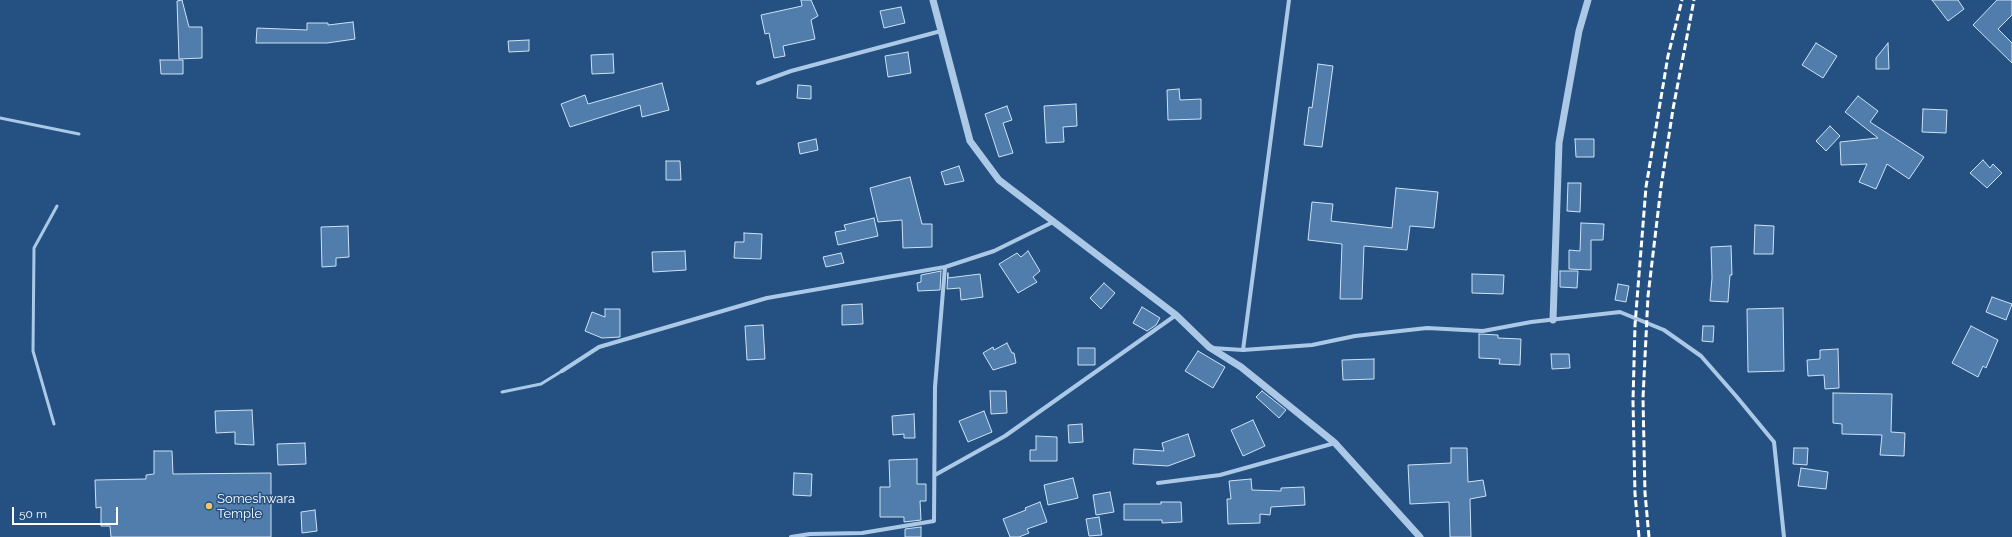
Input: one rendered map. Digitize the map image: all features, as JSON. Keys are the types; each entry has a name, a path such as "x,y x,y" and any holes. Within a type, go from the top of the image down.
{"street":[{"path":"933,0 970,141 999,180 1176,315 1209,347 1241,367 1335,443 1371,481 1420,537"},
{"path":"1243,350 1289,0"},
{"path":"1552,320 1559,143 1579,31 1588,0"},
{"path":"758,83 790,71 941,31"},
{"path":"562,371 599,347 767,298 945,267 994,251 1053,222"},
{"path":"791,537 810,534 862,533 934,521 935,387 945,267"},
{"path":"1209,347 1243,350 1312,345 1355,336 1427,328 1483,331 1552,320 1620,312 1664,330 1701,356 1774,442 1784,537"},
{"path":"935,475 1005,436 1176,315"},
{"path":"1158,483 1220,475 1335,443"}],"lane":[{"path":"0,118 79,134"},
{"path":"54,424 33,351 34,248 57,206"},
{"path":"502,392 541,384 562,371"}],"building":[{"path":"182,0 189,27 202,27 202,58 179,59 177,1"},
{"path":"801,0 811,0 818,16 811,20 815,39 783,46 785,56 774,58 769,33 765,34 761,15 802,6"},
{"path":"1932,0 1958,0 1964,9 1948,21"},
{"path":"1997,0 2012,0 2012,15 1998,29 2012,43 2012,63 1973,25"},
{"path":"901,7 905,23 884,28 880,11"},
{"path":"353,22 355,39 327,43 256,43 257,28 307,30 307,23 328,23 328,25"},
{"path":"529,40 529,51 509,52 508,41"},
{"path":"1816,43 1837,56 1823,78 1802,65"},
{"path":"1888,43 1889,69 1876,69 1876,58"},
{"path":"908,52 911,73 888,77 885,56"},
{"path":"613,54 614,73 592,74 591,55"},
{"path":"160,60 183,60 183,74 161,74"},
{"path":"1318,64 1333,66 1322,147 1304,145 1309,107 1312,108"},
{"path":"662,83 669,110 642,117 640,105 570,127 561,104 585,95 588,104"},
{"path":"798,85 811,86 811,99 797,98"},
{"path":"1179,89 1180,100 1201,99 1201,119 1168,120 1167,90"},
{"path":"1858,96 1878,111 1870,122 1924,157 1909,179 1887,164 1876,189 1859,182 1867,164 1841,165 1840,142 1878,138 1845,112"},
{"path":"1076,104 1077,126 1063,127 1064,142 1046,143 1044,106"},
{"path":"1007,106 1012,120 1003,123 1013,153 999,157 985,114"},
{"path":"1923,109 1947,110 1946,133 1922,132"},
{"path":"1830,126 1840,136 1826,151 1816,141"},
{"path":"816,139 818,150 800,154 798,143"},
{"path":"1575,139 1594,139 1594,157 1576,157"},
{"path":"1983,160 1990,168 1993,164 2002,173 1987,188 1970,173"},
{"path":"666,161 680,161 681,180 666,180"},
{"path":"959,166 964,181 945,185 941,172"},
{"path":"910,177 922,224 932,224 932,247 903,248 902,220 878,222 870,188"},
{"path":"1568,183 1581,183 1580,212 1567,211"},
{"path":"1396,188 1438,192 1434,228 1410,226 1407,250 1364,246 1362,299 1340,299 1342,244 1308,240 1312,202 1333,204 1331,221 1392,228"},
{"path":"874,218 878,236 838,245 835,232 846,230 844,225"},
{"path":"1581,223 1604,224 1603,240 1591,240 1591,270 1569,269 1569,250 1580,251"},
{"path":"1755,225 1774,226 1773,254 1754,254"},
{"path":"348,226 349,257 336,258 336,266 322,267 321,227"},
{"path":"744,233 762,234 761,259 734,258 735,242 744,242"},
{"path":"1731,246 1732,275 1730,275 1728,302 1710,301 1712,278 1711,247"},
{"path":"685,251 686,270 653,272 652,252"},
{"path":"1028,251 1040,271 1033,277 1037,282 1018,293 999,264 1017,253 1021,257"},
{"path":"841,253 844,263 826,267 823,257"},
{"path":"941,271 940,290 918,291 917,283 921,282 921,275"},
{"path":"1560,271 1578,271 1577,288 1560,287"},
{"path":"948,273 948,278 980,274 983,297 961,300 960,288 947,289"},
{"path":"1472,274 1504,275 1503,294 1472,293"},
{"path":"1104,283 1115,293 1101,309 1090,298"},
{"path":"1618,284 1629,286 1626,302 1615,300"},
{"path":"1992,297 2012,304 2006,320 1986,312"},
{"path":"862,304 863,324 842,325 842,305"},
{"path":"1142,307 1160,318 1156,325 1147,331 1133,323"},
{"path":"1783,308 1784,371 1748,372 1747,309"},
{"path":"605,309 620,309 620,337 602,338 585,331 592,312 605,317"},
{"path":"763,325 765,359 747,360 745,326"},
{"path":"1703,326 1714,326 1713,342 1702,341"},
{"path":"1971,326 1998,340 1986,368 1983,366 1978,377 1952,363"},
{"path":"1479,334 1498,335 1498,338 1521,339 1520,365 1499,364 1500,359 1479,358"},
{"path":"1007,343 1012,353 1014,353 1016,363 993,370 983,353 993,347 994,350"},
{"path":"1078,348 1095,348 1095,365 1078,365"},
{"path":"1838,349 1839,388 1825,389 1824,375 1808,376 1807,360 1820,359 1820,350"},
{"path":"1198,351 1225,367 1213,388 1185,371"},
{"path":"1551,354 1569,354 1570,368 1552,369"},
{"path":"1374,359 1374,379 1343,380 1342,360"},
{"path":"990,391 1006,391 1007,413 991,414"},
{"path":"1262,391 1286,410 1279,418 1256,397"},
{"path":"1833,393 1892,394 1891,432 1905,433 1904,456 1880,455 1882,435 1842,434 1842,424 1833,423"},
{"path":"252,410 254,445 235,444 235,432 216,433 215,411"},
{"path":"984,411 992,432 968,442 959,421"},
{"path":"914,414 915,438 904,438 904,434 893,435 892,416"},
{"path":"1253,420 1265,446 1243,456 1231,430"},
{"path":"1082,424 1083,442 1069,443 1068,425"},
{"path":"1188,434 1195,456 1168,466 1133,464 1134,449 1164,451 1162,443"},
{"path":"1036,436 1057,437 1057,461 1030,461 1030,450 1036,450"},
{"path":"305,443 306,464 278,465 277,444"},
{"path":"1451,448 1467,448 1468,482 1483,480 1486,496 1470,499 1471,537 1450,537 1449,502 1410,504 1408,465 1451,463"},
{"path":"1794,448 1808,448 1807,465 1793,464"},
{"name":"Someshwara Temple","path":"154,451 172,451 173,474 271,473 271,537 111,537 110,526 101,526 101,507 96,508 95,480 146,479 146,475 154,474"},
{"path":"917,459 917,484 926,484 926,501 920,501 921,520 904,522 904,517 880,517 880,487 890,487 889,460"},
{"path":"1801,468 1828,472 1826,489 1798,486"},
{"path":"794,473 812,474 811,496 793,495"},
{"path":"1073,478 1078,498 1048,505 1044,485"},
{"path":"1251,479 1252,490 1281,491 1281,488 1304,487 1305,505 1271,507 1270,515 1260,514 1260,523 1228,524 1227,499 1231,499 1229,481"},
{"path":"1110,492 1114,512 1096,515 1093,495"},
{"path":"1040,502 1047,522 1027,529 1029,533 1019,537 1010,537 1003,519 1026,510 1025,508"},
{"path":"1161,502 1181,502 1182,522 1162,523 1162,520 1124,520 1124,504 1161,504"},
{"path":"315,510 317,531 302,533 301,512"},
{"path":"1099,517 1102,535 1089,536 1086,519"},
{"path":"921,527 921,537 905,537 905,529"}],"railway":[{"path":"1639,537 1635,494 1633,401 1635,325 1646,187 1668,56 1682,0"},
{"path":"1649,537 1645,493 1643,398 1648,296 1661,187 1673,109 1694,0"}],"place":[{"name":"Someshwara Temple","path":"209,506"}]}
